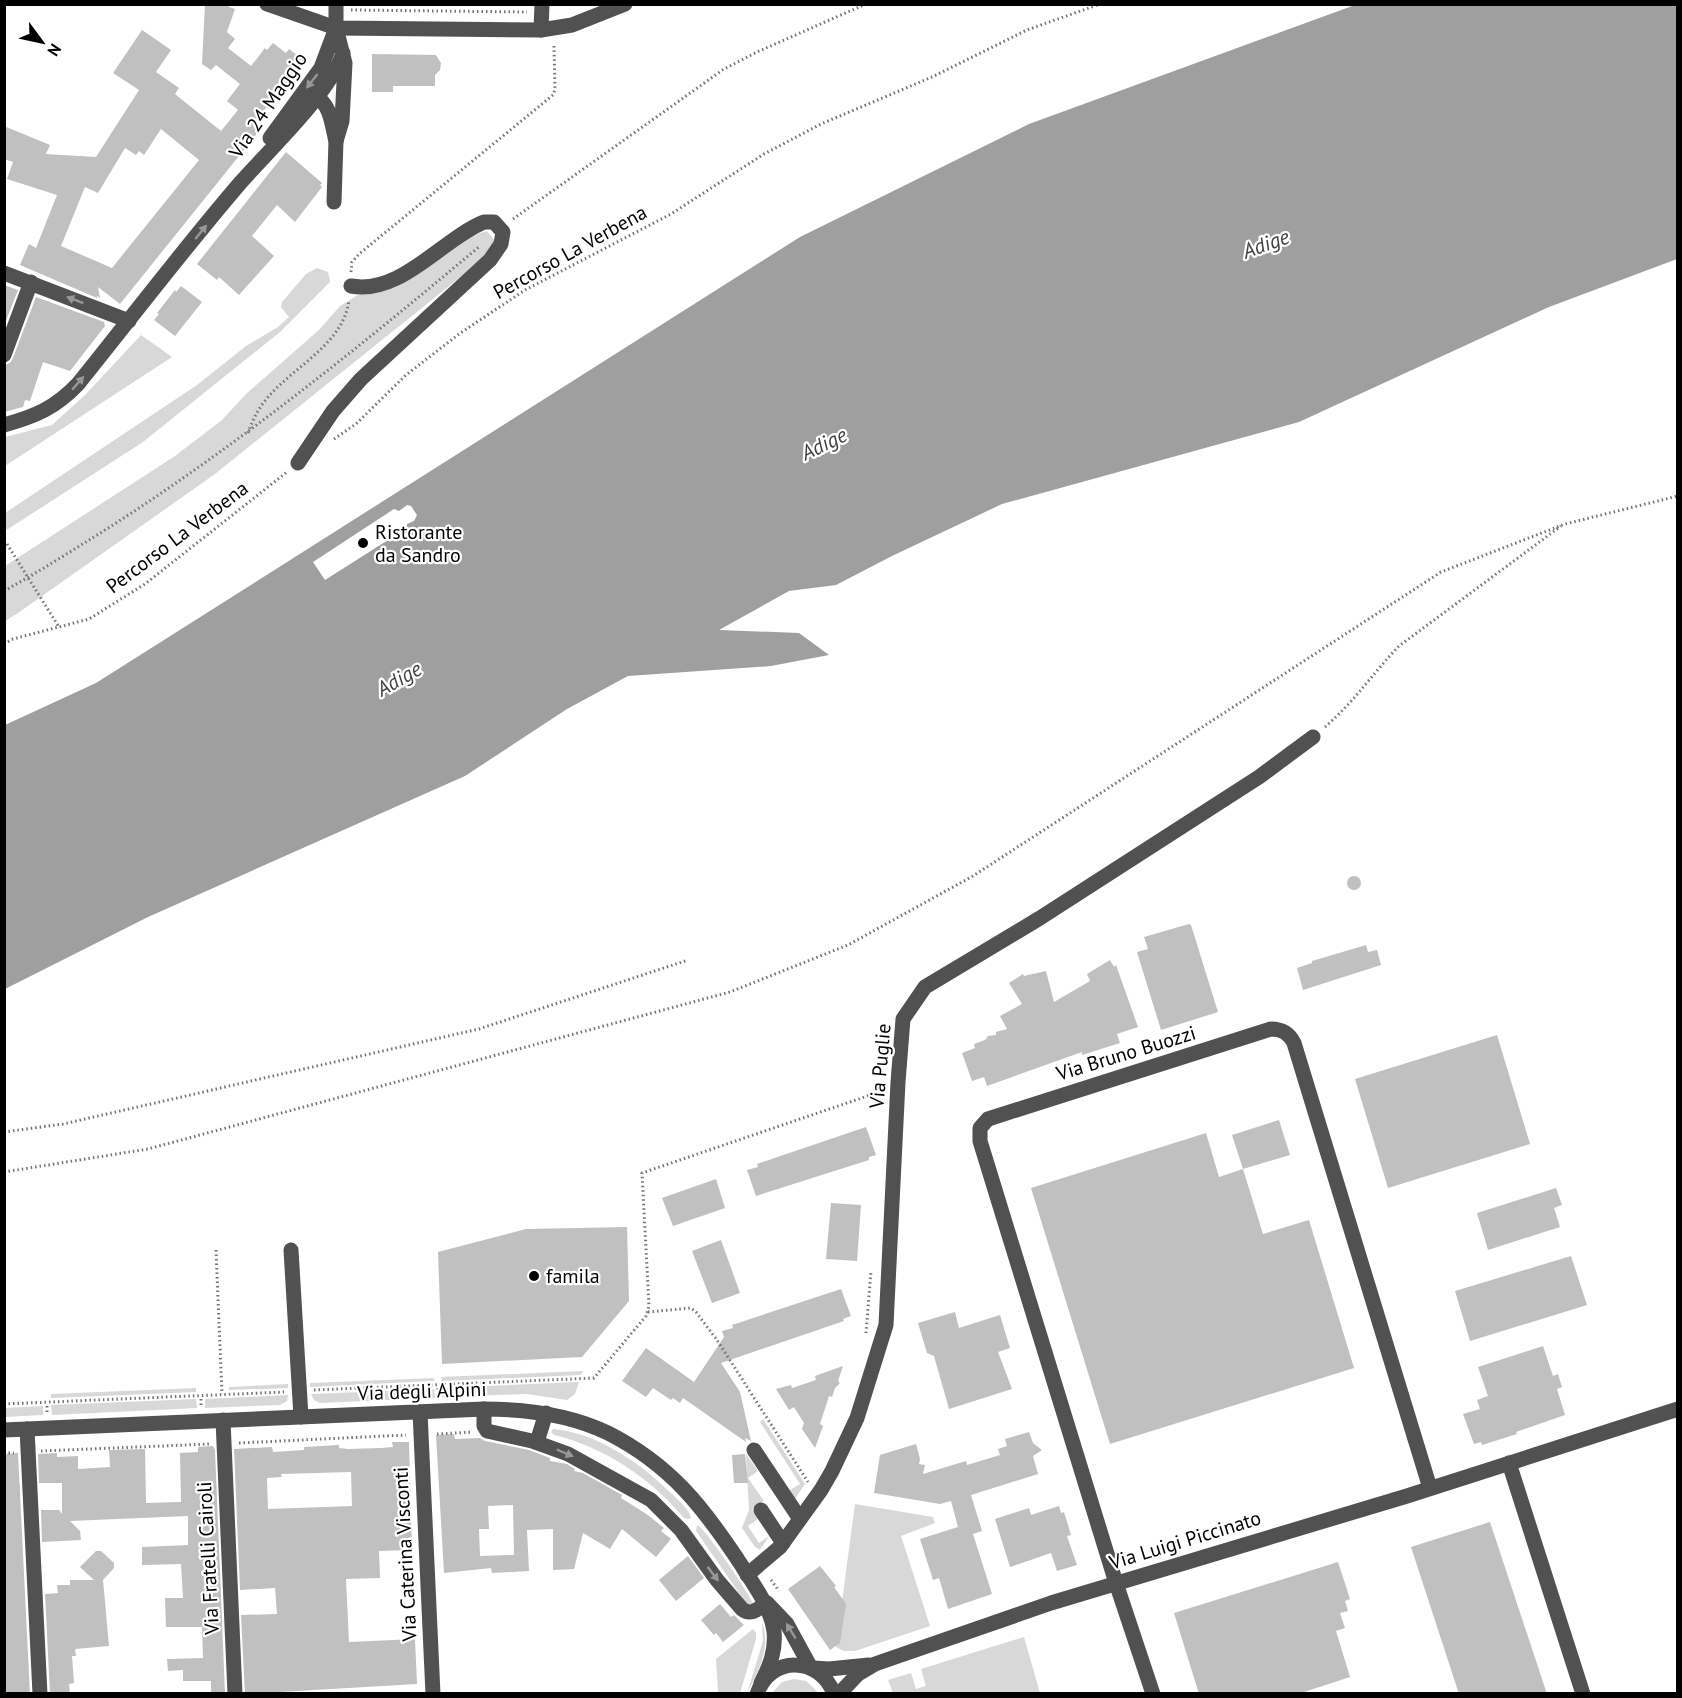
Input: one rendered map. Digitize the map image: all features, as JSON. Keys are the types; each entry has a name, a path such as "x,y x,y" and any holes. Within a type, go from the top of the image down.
{"street":[{"path":"267,4 336,28 548,35 625,4"},
{"path":"542,4 548,35"},
{"path":"334,202 336,141 342,121 345,63 336,28 336,7"},
{"name":"Via 24 Maggio","path":"240,183 287,112 321,68 336,28"},
{"name":"Via 24 Maggio","path":"4,425 31,417 56,405 68,395 240,183 316,97 336,71 343,54"},
{"path":"316,97 322,99 328,109 336,141"},
{"path":"298,463 333,411 361,379 490,260 501,244 503,232 498,224 484,222 398,276 371,285 351,286"},
{"path":"4,273 129,321"},
{"path":"4,355 31,282"},
{"path":"4,419 31,417"},
{"name":"Via Puglie","path":"747,1575 783,1543 832,1471 857,1418 886,1325 903,1019 926,987 1040,918 1259,777 1313,737"},
{"name":"Via Bruno Buozzi","path":"1116,1583 980,1141 980,1128 994,1116 1271,1029 1282,1030 1291,1037 1294,1043 1430,1488"},
{"path":"291,1250 301,1417"},
{"path":"484,1409 484,1428 489,1432 537,1442 583,1461 651,1500 681,1530 717,1580 744,1611 752,1612 764,1601"},
{"name":"Via degli Alpini","path":"4,1430 484,1409 524,1409 574,1420 606,1432 637,1449 663,1469 702,1509 764,1601 772,1622 774,1640 772,1660 759,1688"},
{"name":"Via Luigi Piccinato","path":"759,1688 772,1672 787,1665 829,1669 875,1664 1051,1603 1430,1488 1677,1409"},
{"name":"Via Caterina Visconti","path":"420,1412 433,1694"},
{"path":"537,1442 546,1413"},
{"name":"Via Fratelli Cairoli","path":"223,1420 235,1694"},
{"path":"27,1429 40,1694"},
{"path":"754,1450 800,1519"},
{"path":"1509,1463 1583,1694"},
{"path":"761,1510 783,1543"},
{"path":"1116,1583 1153,1694"},
{"name":"Via degli Alpini","path":"764,1601 788,1624 812,1668 824,1677 834,1694"},
{"name":"Via Luigi Piccinato","path":"839,1694 849,1681 875,1664"}],"path":[{"path":"508,223 724,69 866,4"},
{"name":"Percorso La Verbena","path":"327,443 356,424 406,375 525,290 671,214 764,153 821,124 932,77 1028,30 1100,4"},
{"path":"336,7 520,12"},
{"path":"248,433 255,415 270,394 324,345 340,327 347,312 352,261 553,95 555,90 548,35"},
{"path":"4,591 156,498 248,433 409,305 485,241"},
{"name":"Percorso La Verbena","path":"4,644 14,639 89,619 145,584 298,463"},
{"path":"4,1172 148,1149 171,1143 730,992 848,945 973,876 1441,572 1565,524 1677,496"},
{"path":"1313,737 1341,714 1380,665 1399,646 1565,524"},
{"path":"7,544 59,627"},
{"path":"4,1132 63,1124 479,1029 688,960"},
{"path":"311,1390 594,1378 648,1312 642,1173 885,1089 885,1101"},
{"path":"216,1250 222,1394"},
{"path":"865,1342 872,1265"},
{"path":"648,1312 691,1308 696,1312 717,1340 809,1484 813,1478"},
{"path":"438,1389 439,1398"},
{"path":"4,1404 288,1391"},
{"path":"201,1399 201,1408"},
{"path":"47,1406 48,1415"},
{"path":"429,1434 489,1432"},
{"path":"232,1443 411,1435"},
{"path":"36,1452 214,1444"},
{"path":"769,1575 782,1596"}],"shaded area":[{"path":"487,231 496,242 489,254 215,474 5,621 5,566 175,456 222,420 246,394 320,329 340,306 358,295 389,287 457,244"},
{"path":"317,268 328,272 330,282 280,332 143,442 5,531 5,513 197,385 246,346 278,327 289,317 281,307 282,302 306,274"},
{"path":"141,335 172,357 5,466 5,437 52,425 86,394"},
{"path":"583,1371 581,1375 442,1381 441,1377"},
{"path":"434,1378 434,1381 310,1387 310,1383"},
{"path":"579,1382 575,1394 567,1400 527,1394 442,1397 442,1388"},
{"path":"288,1384 288,1388 229,1390 229,1387"},
{"path":"196,1388 196,1392 51,1398 51,1394"},
{"path":"434,1389 435,1398 320,1403 314,1400 311,1394"},
{"path":"288,1395 287,1401 280,1405 205,1408 205,1399"},
{"path":"196,1399 197,1408 52,1415 51,1405"},
{"path":"43,1406 43,1415 5,1417 5,1408"},
{"path":"763,1419 805,1484 795,1499 790,1490 800,1484 760,1422"},
{"path":"553,1429 587,1437 619,1452 662,1484 684,1506 691,1518 684,1518 656,1490 625,1466 591,1448 554,1435 551,1432"},
{"path":"746,1454 758,1471 748,1478 764,1501 752,1509 758,1519 748,1526 759,1543 769,1536 760,1550 755,1547 742,1528 749,1510"},
{"path":"855,1504 933,1517 935,1523 901,1536 930,1626 855,1651 844,1651 836,1647"},
{"path":"697,1525 717,1549 753,1604 748,1606 696,1531"},
{"path":"762,1623 765,1632 764,1651 759,1669 747,1693 763,1641"},
{"path":"753,1629 756,1639 740,1693 718,1693 716,1659"},
{"path":"1024,1637 1040,1693 893,1693 888,1680 911,1673 916,1689 926,1686 921,1669"},
{"path":"794,1679 806,1681 819,1693 772,1693 782,1682"}],"water":[{"name":"Adige","path":"1355,5 1677,5 1677,259 1549,307 1299,422 1002,504 836,585 789,591 719,630 799,633 829,655 771,666 628,676 567,709 465,776 148,917 5,989 5,725 96,683 800,237 1029,124"}],"pier":[{"name":"Ristorante da Sandro","path":"407,505 411,506 417,515 414,521 407,524 407,528 325,580 313,562 394,509 399,511"}],"building":[{"path":"205,4 229,4 229,7 235,9 227,32 235,39 228,48 251,66 265,48 267,50 273,43 286,53 289,49 302,59 256,121 263,126 120,304 98,287 100,298 20,265 29,244 36,248 57,195 7,179 13,162 4,159 4,126 50,145 46,154 96,157 139,90 113,73 142,30 171,50 156,72 179,88 175,94 221,131 238,110 227,101 240,84 216,65 211,70 202,64","holes":["161,129 199,160 112,268 61,246 85,187 98,193 125,148 136,155 139,151 144,155"]},
{"path":"372,54 436,55 441,63 440,70 435,75 435,86 393,86 393,92 372,92"},
{"path":"286,152 322,183 320,185 322,187 295,222 277,205 252,236 274,256 239,295 219,277 217,280 197,264"},
{"path":"4,285 18,290 4,326"},
{"path":"181,286 202,302 175,336 154,320 175,290 176,292"},
{"path":"36,297 104,322 105,326 70,371 43,362 30,401 25,400 23,407 4,412 4,365 10,363 13,358"},
{"path":"1351,876 1357,876 1361,883 1357,890 1351,890 1347,886 1347,880"},
{"path":"1189,924 1218,1012 1161,1030 1137,952 1148,949 1144,937"},
{"path":"1366,945 1368,952 1377,950 1381,965 1303,990 1297,968 1312,963 1312,961"},
{"path":"1110,960 1114,967 1116,965 1138,1027 1117,1034 1120,1043 1082,1055 1082,1052 987,1086 984,1077 972,1081 962,1053 975,1048 974,1044 985,1040 988,1036 996,1035 996,1032 1007,1029 1000,1016 1022,1004 1009,983 1023,974 1024,976 1046,971 1054,1002 1090,981 1087,974"},
{"path":"1497,1035 1530,1144 1388,1188 1355,1079"},
{"path":"1279,1120 1290,1155 1243,1169 1232,1135"},
{"path":"866,1127 876,1155 869,1157 869,1160 756,1196 747,1170 758,1167 757,1164"},
{"path":"1206,1133 1219,1177 1243,1169 1263,1234 1309,1220 1354,1368 1110,1444 1031,1188"},
{"path":"716,1179 725,1208 673,1226 662,1198"},
{"path":"1556,1188 1562,1205 1554,1208 1560,1227 1488,1250 1477,1213"},
{"path":"831,1203 861,1205 857,1261 826,1259"},
{"name":"famila","path":"627,1227 629,1301 582,1357 442,1364 438,1252 526,1229"},
{"path":"721,1240 740,1293 712,1303 692,1251"},
{"path":"1571,1256 1587,1305 1470,1341 1455,1291"},
{"path":"841,1289 851,1316 843,1319 844,1321 721,1363 740,1392 751,1441 745,1438 746,1442 683,1398 680,1403 673,1398 671,1400 653,1388 646,1397 622,1381 646,1348 694,1382 724,1337 722,1331 733,1328 732,1325"},
{"path":"955,1312 959,1328 1000,1315 1010,1348 998,1352 1012,1389 949,1409 934,1356 927,1353 918,1323"},
{"path":"1543,1346 1553,1376 1558,1374 1562,1387 1557,1389 1565,1415 1516,1432 1517,1434 1482,1445 1481,1442 1474,1444 1463,1414 1480,1409 1477,1400 1488,1396 1478,1367"},
{"path":"843,1366 838,1381 840,1383 835,1388 832,1397 829,1396 820,1424 823,1426 815,1448 802,1429 804,1423 794,1407 789,1410 776,1389 791,1385 792,1388 816,1380 815,1376"},
{"path":"1029,1432 1033,1443 1042,1450 1033,1456 1038,1474 971,1495 982,1531 973,1534 992,1594 948,1609 939,1578 933,1580 920,1539 958,1527 951,1501 940,1504 874,1493 880,1455 916,1444 919,1464 925,1465 923,1474 966,1461 967,1465 1000,1455 998,1449 1007,1446 1005,1439"},
{"path":"454,1434 455,1439 480,1438 529,1450 550,1458 550,1461 567,1464 575,1469 574,1471 583,1473 622,1495 621,1498 664,1528 661,1531 671,1539 656,1557 622,1529 610,1549 583,1533 574,1569 553,1570 553,1529 527,1530 529,1571 492,1573 491,1568 444,1573 436,1435","holes":["513,1505 514,1555 480,1556 479,1529 489,1529 488,1506"]},
{"path":"392,1442 409,1442 412,1550 379,1551 380,1578 346,1579 349,1642 415,1639 417,1684 245,1694 241,1615 277,1614 275,1588 240,1590 234,1449 272,1447 273,1452 339,1445 339,1448 348,1449 393,1447","holes":["351,1472 352,1506 268,1509 267,1478 282,1477 281,1474"]},
{"path":"213,1446 215,1450 225,1694 211,1694 211,1681 183,1681 183,1670 168,1671 167,1659 203,1658 202,1627 166,1627 165,1598 183,1598 181,1564 142,1565 142,1547 188,1545 188,1516 70,1521 80,1531 81,1540 42,1542 41,1510 59,1510 62,1514 62,1483 39,1483 38,1454 57,1453 57,1457 78,1456 78,1469 110,1467 109,1450 145,1449 146,1503 181,1502 180,1453 198,1452 198,1447"},
{"path":"18,1453 30,1694 4,1694 4,1656 6,1656 4,1454"},
{"path":"745,1454 748,1483 734,1483 732,1455"},
{"path":"1059,1506 1061,1513 1064,1512 1071,1535 1067,1536 1077,1565 1057,1571 1051,1553 1010,1567 995,1519 1029,1508 1031,1515"},
{"path":"1490,1522 1547,1694 1459,1694 1411,1547"},
{"path":"96,1551 101,1551 114,1563 114,1568 103,1580 109,1646 75,1649 76,1656 72,1656 74,1683 69,1684 70,1694 50,1694 45,1594 58,1593 57,1585 70,1585 70,1580 94,1580 80,1567"},
{"path":"688,1556 704,1578 676,1601 659,1580"},
{"path":"1338,1562 1350,1599 1345,1601 1348,1611 1340,1613 1345,1628 1336,1631 1350,1677 1298,1694 1199,1694 1174,1613"},
{"path":"820,1566 836,1586 834,1587 846,1604 840,1643 830,1650 788,1589"},
{"path":"720,1604 731,1617 734,1615 744,1625 723,1642 701,1620"}],"place":[{"name":"Ristorante da Sandro","path":"363,543"},
{"name":"famila","path":"534,1276"}]}
